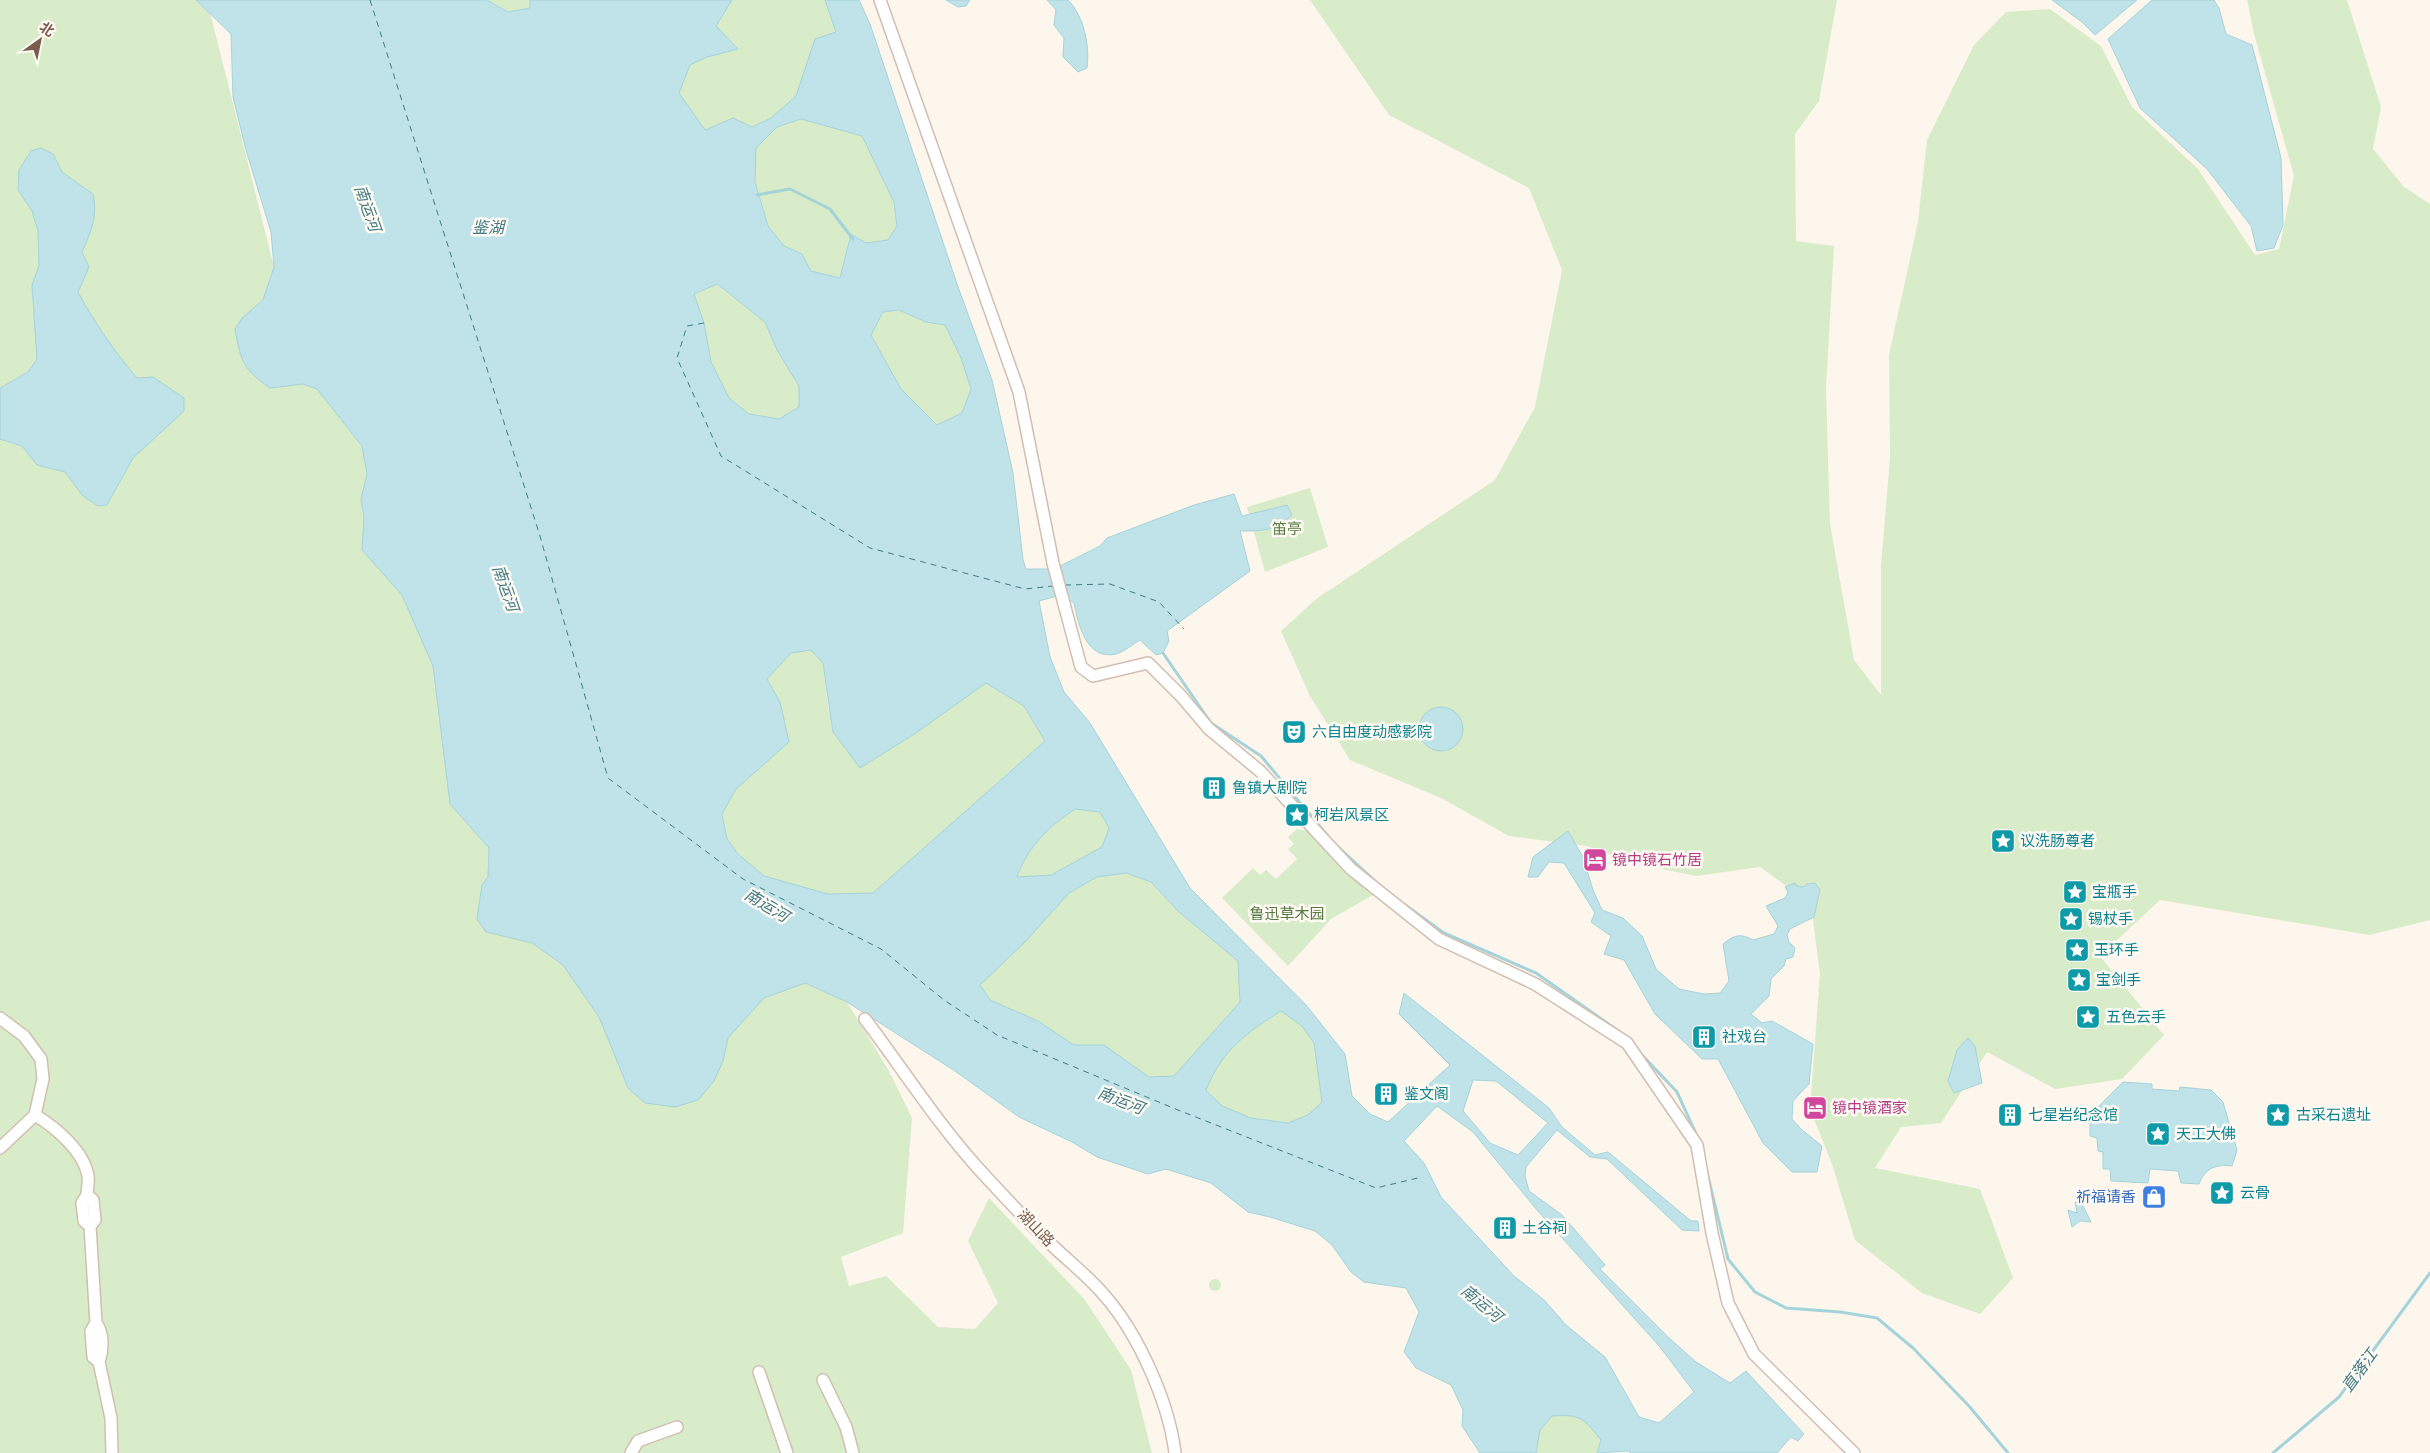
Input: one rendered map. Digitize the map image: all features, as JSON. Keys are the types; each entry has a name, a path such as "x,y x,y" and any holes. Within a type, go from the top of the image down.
{"street":[{"path":"880,0 1019,392 1053,563 1081,667 1094,676 1148,663 1181,696 1209,729 1260,771 1351,869 1431,933 1439,939 1535,984 1627,1043 1697,1145 1711,1228 1728,1303 1754,1354 1854,1453"},
{"path":"0,1018 24,1036 41,1059 43,1079 35,1115 0,1148"},
{"name":"湖山路","path":"865,1019 919,1097 976,1166 1054,1247 1105,1296 1130,1330 1149,1368 1161,1398 1175,1453"},
{"path":"35,1115 52,1125 82,1159 88,1176 87,1195 93,1200 95,1220 90,1226 96,1323 100,1328 101,1337 102,1353 99,1362 111,1418 112,1453"},
{"path":"759,1372 787,1453"},
{"path":"823,1380 846,1427 853,1453"},
{"path":"631,1453 638,1441 677,1427"}],"green space":[{"path":"0,0 207,0 274,267 263,300 270,388 303,384 317,389 362,446 367,474 361,499 364,518 362,550 402,595 433,666 450,804 489,848 488,877 482,885 486,932 532,943 563,965 599,1017 628,1088 727,1038 764,998 804,983 847,1002 889,1071 912,1118 903,1233 841,1257 849,1286 886,1276 938,1327 975,1329 998,1303 968,1241 989,1198 1085,1300 1131,1370 1152,1453 0,1453"},
{"path":"487,0 530,0 530,8 508,12"},
{"path":"732,0 825,0 836,32 802,80 796,96 771,118 752,127 733,118 705,130 679,93 690,65 707,57 738,49 716,26"},
{"path":"1310,0 1837,0 1819,101 1795,134 1796,241 1834,246 1826,389 1830,524 1854,660 1881,695 1881,566 1890,458 1889,355 1918,222 1927,140 1974,45 2006,12 2050,9 2101,46 2132,107 2198,169 2255,255 2279,249 2294,176 2254,34 2247,0 2347,0 2381,107 2373,149 2404,187 2430,204 2430,920 2369,935 2160,900 2100,956 2164,1035 2122,1079 2055,1089 1987,1052 1941,1123 1901,1127 1875,1168 1980,1189 2013,1278 1980,1314 1922,1293 1855,1240 1832,1164 1810,1109 1820,974 1811,904 1760,867 1696,876 1634,863 1587,846 1509,836 1441,798 1350,760 1310,696 1281,631 1316,599 1495,480 1535,407 1562,270 1529,188 1389,115"},
{"path":"801,119 862,136 894,202 897,226 888,240 866,243 851,234 840,278 811,271 802,254 784,246 768,226 755,182 756,148 777,127"},
{"path":"716,284 765,322 777,350 799,386 799,407 779,419 749,414 729,398 711,362 704,323 694,294"},
{"path":"899,310 926,322 945,325 961,358 971,389 962,413 938,425 901,389 871,335 883,312"},
{"name":"笛亭","path":"1310,488 1328,547 1265,572 1247,507"},
{"path":"811,650 823,663 829,711 860,768 916,733 986,683 1024,706 1045,741 873,893 828,894 764,876 738,854 727,839 722,814 736,789 789,742 780,702 767,679 791,653"},
{"path":"1075,809 1100,812 1109,828 1102,847 1051,875 1017,877 1033,847 1048,830"},
{"name":"鲁迅草木园","path":"1297,829 1308,831 1349,875 1373,895 1331,919 1288,966 1222,898 1253,868 1260,875 1266,870 1276,879 1297,859 1288,849 1294,844 1288,837"},
{"path":"1126,873 1151,882 1179,912 1238,961 1240,1002 1174,1076 1149,1077 1104,1045 1074,1045 1038,1021 990,1000 979,985 1025,942 1069,893 1097,877"},
{"path":"1281,1011 1302,1026 1314,1043 1323,1102 1308,1115 1288,1123 1251,1118 1222,1106 1206,1089 1220,1063 1236,1044"},
{"path":"1213,1279 1217,1279 1221,1285 1217,1291 1213,1291 1209,1287 1209,1283"},
{"path":"1570,1414 1583,1418 1601,1440 1597,1453 1536,1453 1540,1430 1552,1415"}],"water":[{"name":"鉴湖","path":"196,0 487,0 508,12 530,8 530,0 732,0 716,26 738,49 707,57 690,65 679,93 705,130 733,118 752,127 771,118 796,96 815,39 836,32 825,0 859,0 870,24 957,284 992,380 1013,473 1023,560 1026,569 1054,569 1100,546 1107,538 1194,505 1234,494 1242,516 1287,505 1292,515 1268,529 1240,531 1250,571 1167,631 1169,641 1163,653 1156,655 1140,640 1116,654 1106,655 1097,652 1085,639 1074,603 1061,595 1039,601 1050,657 1064,692 1090,723 1190,888 1306,1005 1345,1054 1352,1096 1370,1114 1388,1122 1450,1065 1399,1014 1404,993 1549,1108 1562,1127 1595,1155 1608,1152 1691,1221 1698,1221 1699,1231 1682,1230 1607,1159 1590,1157 1557,1130 1526,1167 1525,1176 1529,1191 1562,1215 1605,1265 1600,1269 1668,1337 1696,1362 1730,1383 1746,1371 1804,1434 1798,1441 1791,1437 1777,1453 1631,1453 1628,1451 1597,1453 1601,1440 1585,1422 1576,1417 1552,1416 1540,1430 1536,1453 1480,1453 1462,1426 1463,1410 1451,1385 1416,1368 1404,1352 1419,1312 1406,1288 1364,1282 1351,1272 1332,1245 1315,1231 1248,1212 1211,1183 1166,1169 1148,1174 1097,1157 1072,1142 1019,1117 955,1071 847,1002 805,983 764,998 728,1038 723,1061 714,1081 698,1100 675,1107 645,1103 628,1088 599,1017 563,965 532,943 486,932 477,919 482,885 488,877 489,848 450,804 433,666 402,595 362,550 364,518 361,499 367,474 362,446 317,389 303,384 270,388 249,370 242,357 235,329 242,318 263,300 274,267 271,232 246,150 233,97 231,34","holes":["801,119 862,136 894,202 897,226 888,240 866,243 851,234 840,278 811,271 802,254 784,246 768,226 755,182 756,148 777,127","717,284 765,322 777,350 799,386 799,407 779,419 749,414 729,398 711,362 704,323 694,294","899,310 926,322 945,325 961,358 971,389 962,413 937,425 901,389 871,335 883,312","811,650 823,663 833,732 860,768 916,733 986,683 1024,706 1045,741 873,893 828,894 764,876 738,854 727,839 722,814 736,789 789,742 780,702 767,679 791,653","1075,809 1100,812 1109,828 1102,847 1051,875 1017,877 1033,847 1057,822","1126,873 1151,882 1179,912 1238,961 1240,1002 1174,1076 1149,1077 1104,1045 1074,1045 1038,1021 990,1000 980,985 1025,942 1069,893 1097,877","1281,1011 1302,1026 1314,1043 1322,1102 1308,1115 1288,1123 1251,1118 1222,1106 1206,1090 1212,1076 1228,1053 1257,1027","1473,1080 1496,1081 1548,1123 1518,1155 1490,1143 1463,1111","1437,1106 1473,1132 1537,1210 1660,1347 1694,1392 1659,1423 1639,1417 1605,1357 1566,1325 1544,1300 1514,1276 1441,1197 1424,1163 1404,1141"]},
{"path":"946,0 970,0 966,6 958,7"},
{"path":"1047,0 1068,0 1074,7 1082,23 1087,41 1087,68 1078,72 1063,57 1064,38 1054,25 1056,10"},
{"path":"2052,0 2137,0 2095,35 2082,22"},
{"path":"2152,0 2214,0 2219,8 2226,34 2252,45 2281,158 2283,225 2274,248 2257,251 2251,226 2207,169 2140,108 2108,39"},
{"path":"41,148 53,154 62,172 93,194 94,217 91,231 82,252 89,267 78,292 84,303 105,336 137,378 153,377 184,398 184,411 133,458 107,505 98,506 83,496 65,472 37,465 22,446 0,439 0,388 28,372 37,359 32,285 39,266 38,231 32,211 18,190 19,170 31,151"},
{"path":"1441,707 1453,711 1459,717 1463,729 1459,741 1453,747 1441,751 1429,747 1423,741 1419,729 1423,717 1429,711"},
{"path":"1568,831 1583,857 1593,890 1602,910 1623,918 1642,936 1656,969 1679,989 1704,994 1720,993 1729,981 1723,944 1737,936 1744,936 1753,940 1774,934 1778,926 1766,906 1785,898 1788,892 1785,887 1795,883 1797,886 1803,887 1807,884 1815,883 1820,890 1814,917 1790,929 1787,935 1789,942 1795,948 1793,957 1786,959 1784,966 1771,979 1769,996 1751,1014 1762,1023 1772,1021 1813,1044 1809,1084 1793,1101 1792,1119 1822,1146 1817,1172 1792,1172 1763,1143 1718,1059 1702,1059 1655,1014 1624,960 1604,954 1611,936 1591,922 1595,913 1564,863 1549,862 1538,877 1528,877 1533,857"},
{"path":"1968,1038 1975,1046 1982,1083 1954,1093 1948,1081 1957,1050"},
{"path":"2123,1082 2152,1084 2152,1089 2179,1091 2180,1087 2211,1090 2223,1102 2237,1150 2232,1166 2212,1168 2204,1174 2199,1184 2181,1183 2178,1171 2150,1169 2148,1183 2111,1181 2110,1169 2103,1169 2103,1152 2098,1151 2097,1138 2090,1136 2090,1118 2094,1118 2095,1110"},
{"path":"2080,1200 2091,1222 2080,1221 2072,1227 2068,1210 2077,1213 2075,1202"}],"waterway":[{"path":"757,195 790,189 830,209 853,239"},
{"path":"1163,653 1211,723 1261,756 1328,836"},
{"path":"1337,846 1375,881"},
{"path":"1401,902 1444,933 1536,973 1620,1032"},
{"path":"1642,1055 1677,1092 1699,1140"},
{"path":"1706,1168 1728,1259 1755,1292 1786,1308 1840,1312 1877,1318 1913,1348 1969,1406 2008,1453"},
{"name":"直落江","path":"2273,1453 2339,1397 2430,1273"}],"ferry route":[{"path":"370,0 540,536 608,778 743,879 881,949 944,1000 997,1035 1178,1110 1376,1188 1422,1177"},
{"path":"704,323 687,326 677,358 721,456 870,548 1025,589 1053,586"},
{"path":"1065,585 1110,584 1159,602 1184,629"}],"place":[{"name":"六自由度动感影院","path":"1294,732"},
{"name":"鲁镇大剧院","path":"1214,788"},
{"name":"柯岩风景区","path":"1297,815"},
{"name":"议洗肠尊者","path":"2003,841"},
{"name":"镜中镜石竹居","path":"1595,860"},
{"name":"宝瓶手","path":"2075,892"},
{"name":"锡杖手","path":"2071,919"},
{"name":"玉环手","path":"2077,950"},
{"name":"宝剑手","path":"2079,980"},
{"name":"五色云手","path":"2088,1017"},
{"name":"社戏台","path":"1704,1037"},
{"name":"鉴文阁","path":"1386,1094"},
{"name":"镜中镜酒家","path":"1815,1108"},
{"name":"七星岩纪念馆","path":"2010,1115"},
{"name":"古采石遗址","path":"2278,1115"},
{"name":"天工大佛","path":"2158,1134"},
{"name":"云骨","path":"2222,1193"},
{"name":"祈福请香","path":"2154,1197"},
{"name":"土谷祠","path":"1505,1228"}],"water label":[{"name":"南运河","path":"368,208"},
{"name":"南运河","path":"506,588"},
{"name":"南运河","path":"767,905"},
{"name":"南运河","path":"1121,1100"},
{"name":"南运河","path":"1482,1303"}]}
